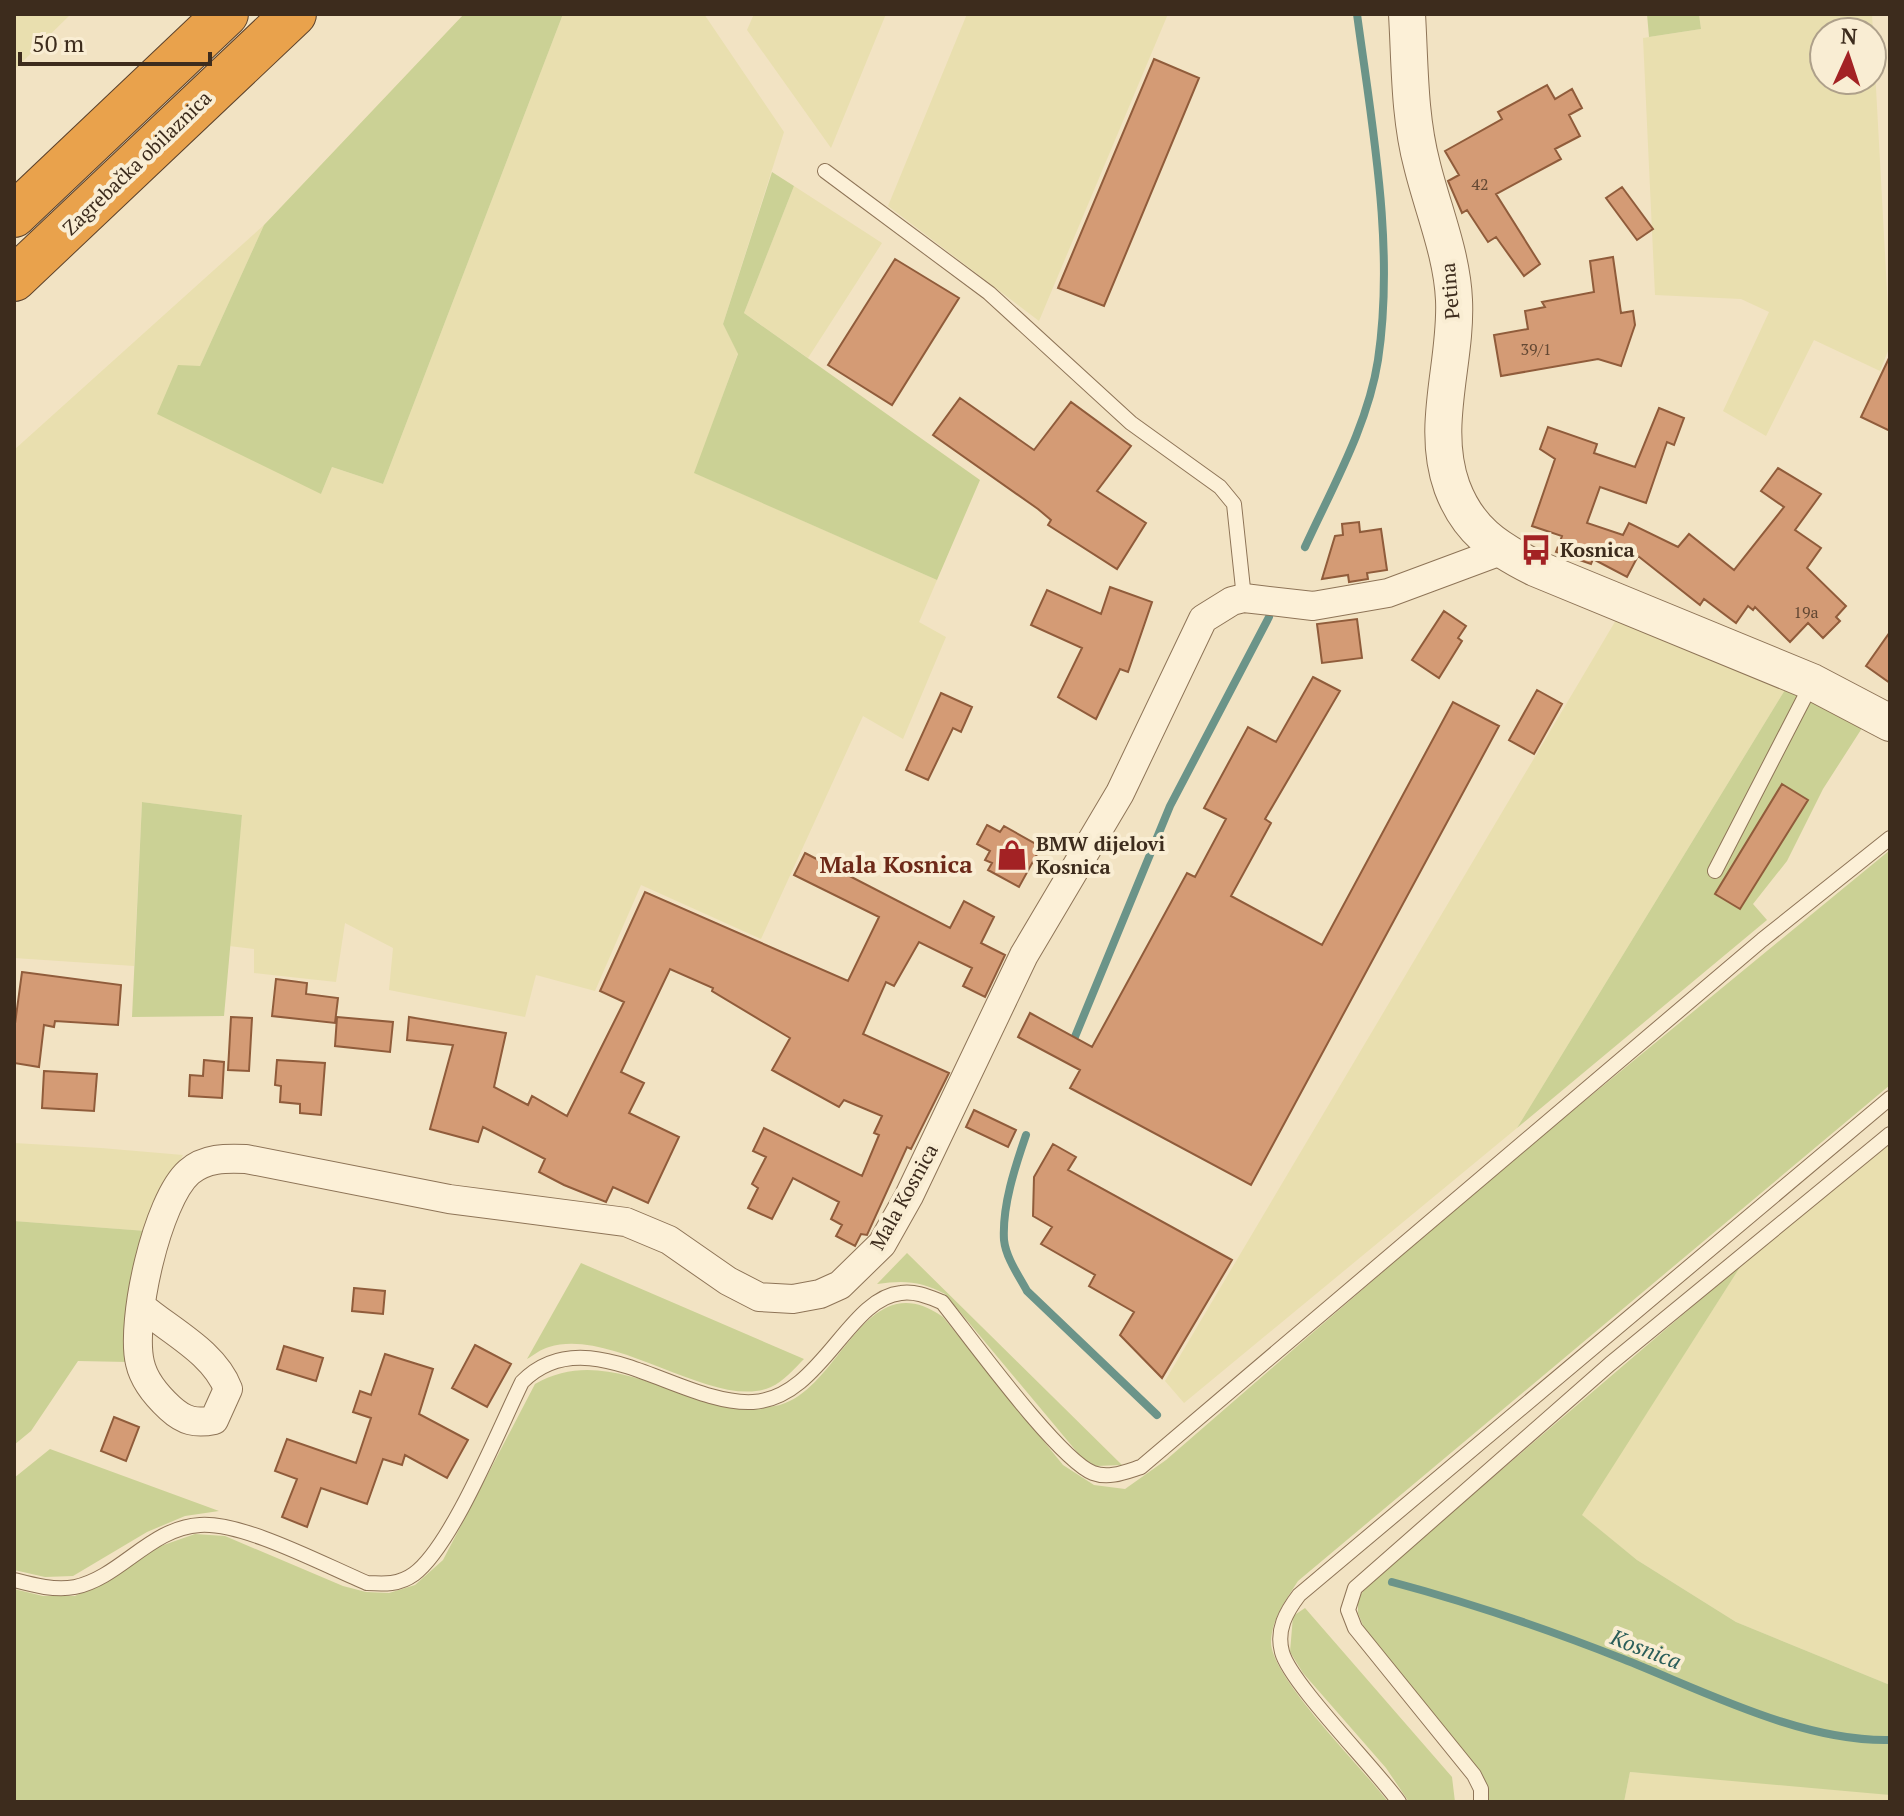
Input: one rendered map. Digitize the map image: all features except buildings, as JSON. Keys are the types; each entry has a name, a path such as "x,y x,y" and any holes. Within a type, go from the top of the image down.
{"highway":[{"path":"14,215 226,14"},
{"name":"Zagrebačka obilaznica","path":"14,279 294,14"}],"street":[{"name":"Petina","path":"1407,14 1418,145 1446,249 1454,299 1443,431 1445,457 1460,508 1484,539 1501,551 1812,682 1890,723"},
{"path":"1244,598 1313,606 1350,600 1419,583 1501,551"},
{"name":"Mala Kosnica","path":"141,1306 156,1236 169,1200 187,1173 202,1163 222,1158 246,1159 449,1199 626,1222 669,1240 728,1281 759,1297 793,1299 820,1294 840,1285 882,1244 909,1196 1024,955 1120,793 1193,636 1203,619 1216,609 1244,598"}],"lane":[{"path":"825,171 989,293 1131,423 1220,487 1234,504 1244,598"},
{"path":"1715,871 1812,682"},
{"path":"14,1580 44,1587 75,1587 112,1569 157,1538 198,1525 230,1527 367,1583 389,1585 412,1575 438,1551 522,1382 535,1368 551,1361 597,1359 716,1396 752,1403 778,1397 802,1382 876,1303 899,1292 921,1294 942,1302 1032,1414 1079,1465 1096,1474 1106,1475 1141,1467 1762,940 1890,838"},
{"path":"1399,1802 1297,1678 1282,1653 1280,1632 1286,1613 1299,1595 1890,1098"},
{"path":"1481,1802 1481,1789 1474,1775 1355,1628 1348,1610 1355,1588 1610,1364 1890,1134"}],"shaded area":[{"path":"14,14 71,14 14,70"},
{"path":"563,14 704,14 784,132 723,324 738,353 695,473 937,580 919,622 946,637 903,739 863,716 761,939 641,885 595,991 536,975 525,1017 389,990 393,948 345,923 336,982 254,973 254,949 229,946 242,815 142,802 134,966 14,958 14,450 264,225 200,366 321,494 332,467 383,484"},
{"path":"754,14 886,14 831,148 747,30"},
{"path":"967,14 1168,14 1039,321 888,206"},
{"path":"1699,14 1872,14 1808,16 1808,96 1876,96 1890,346 1880,371 1814,340 1766,436 1723,411 1769,312 1741,299 1655,295 1643,38 1701,29"},
{"path":"794,186 882,243 808,358 744,313"},
{"path":"1616,620 1788,685 1517,1128 1184,1403 1165,1381"},
{"path":"1890,1141 1890,1685 1736,1622 1637,1560 1581,1515 1742,1264"},
{"path":"14,1143 183,1155 146,1231 14,1221"},
{"path":"1630,1772 1842,1788 1890,1795 1890,1802 1624,1802"}],"green space":[{"path":"464,14 563,14 383,484 332,467 321,494 157,414 178,365 200,366 264,225"},
{"path":"1647,14 1699,14 1701,29 1649,37"},
{"path":"772,172 794,186 744,313 980,480 937,580 694,473 738,354 723,324"},
{"path":"1788,685 1864,725 1823,789 1787,861 1753,904 1767,920 1517,1128"},
{"path":"142,802 242,815 224,1016 132,1017"},
{"path":"1890,850 1890,1085 1298,1581 1280,1610 1271,1642 1275,1658 1286,1678 1388,1802 14,1802 14,1589 43,1596 75,1596 117,1575 155,1548 195,1534 225,1536 343,1586 366,1592 389,1593 415,1585 443,1560 535,1384 565,1372 594,1370 624,1375 714,1402 744,1407 775,1406 798,1397 872,1317 892,1305 915,1304 943,1317 1063,1465 1094,1485 1125,1489 1166,1460 1498,1172"},
{"path":"14,1221 146,1231 128,1362 78,1361 31,1431 14,1445"},
{"path":"907,1253 1122,1465 1096,1466 1082,1458 945,1294 912,1283 877,1284"},
{"path":"581,1263 804,1359 775,1385 748,1392 693,1380 603,1348 575,1344 546,1348 527,1359"},
{"path":"1742,1264 1582,1515 1637,1560 1736,1622 1890,1685 1890,1795 1630,1772 1624,1802 1486,1802 1366,1633 1358,1613 1358,1599 1367,1585"},
{"path":"50,1449 219,1511 185,1516 147,1532 73,1576 45,1577 14,1570 14,1478"},
{"path":"1305,1608 1452,1777 1455,1802 1409,1802 1386,1768 1303,1673 1290,1652 1293,1616"}],"waterway":[{"path":"1305,547 1358,432 1373,384 1383,317 1380,187 1357,14"},
{"path":"1072,1044 1170,806 1269,617"},
{"path":"1026,1135 1005,1214 1004,1240 1010,1260 1027,1291 1157,1415"},
{"name":"Kosnica","path":"1392,1582 1537,1627 1788,1724 1823,1733 1890,1740"}],"place":[{"name":"Kosnica","path":"1536,550"},
{"name":"BMW dijelovi Kosnica","path":"1012,855"}],"district":[{"name":"Mala Kosnica","path":"896,865"}]}
